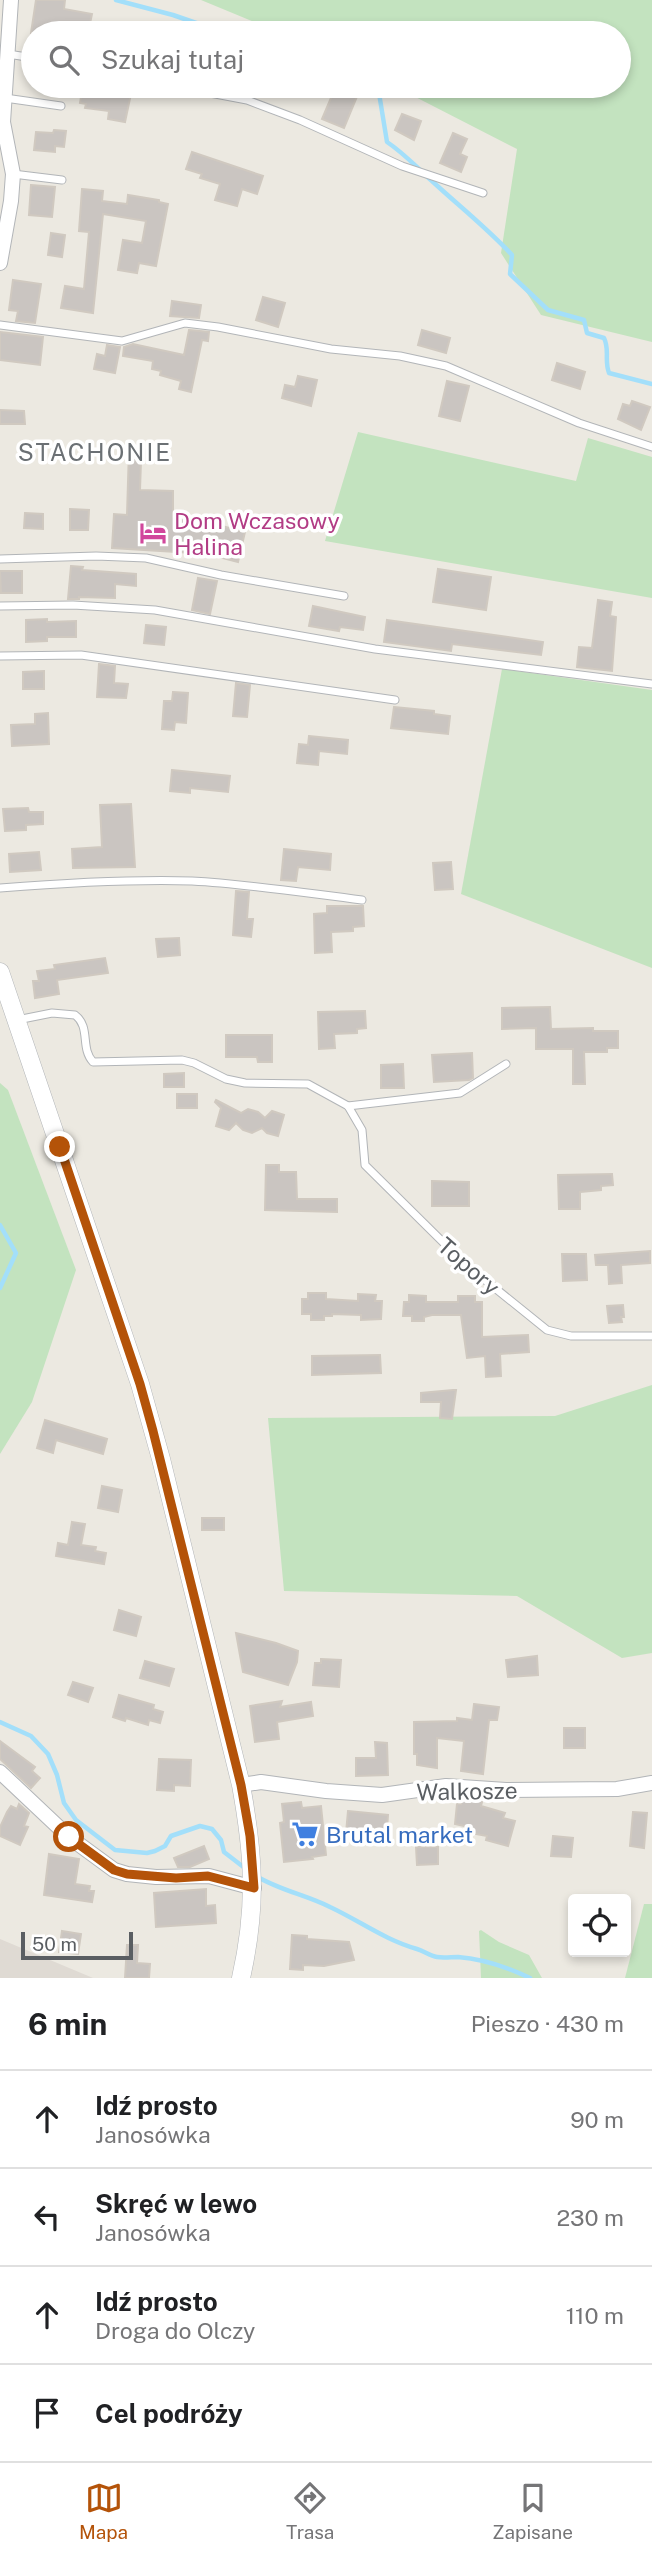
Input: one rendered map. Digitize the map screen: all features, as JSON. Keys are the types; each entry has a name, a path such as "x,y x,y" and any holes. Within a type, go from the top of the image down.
{"street":[{"path":"0,263 13,174 3,122 11,0"},
{"path":"0,972 140,1384 241,1785 250,1836 254,1888 241,1978"},
{"path":"0,1772 69,1837 114,1870 156,1877 208,1876 254,1888"},
{"name":"Walkosze","path":"241,1785 261,1782 382,1795 446,1786 506,1790 575,1790 617,1789 652,1783"}],"lane":[{"path":"8,54 21,56"},
{"path":"5,98 61,106"},
{"path":"236,98 300,120 402,166 483,193"},
{"path":"13,174 62,180"},
{"path":"0,325 122,341 185,323 331,349 400,356 446,366 579,423 652,447"},
{"path":"0,559 96,556 146,558 221,575 344,596"},
{"path":"0,606 73,605 155,610 375,649 652,684"},
{"path":"0,656 81,655 395,700"},
{"path":"0,888 124,880 193,881 362,900"},
{"path":"16,1021 66,1012 75,1015 83,1024 86,1052 93,1062 183,1060 226,1079 245,1083 308,1084 348,1106 460,1093 506,1064"},
{"name":"Topory","path":"348,1106 362,1130 365,1165 464,1263 547,1330 571,1336 652,1336"}],"shaded area":[{"path":"0,1939 93,1978 0,1978"}],"green space":[{"path":"201,0 652,0 652,342 541,315 501,253 517,149 417,98 631,98 631,21 252,21"},
{"path":"358,432 576,481 588,438 652,457 652,598 325,541"},
{"path":"502,669 652,690 652,968 461,894"},
{"path":"0,1083 8,1090 76,1270 32,1402 0,1454"},
{"path":"652,1385 652,1653 622,1658 517,1596 284,1591 268,1418 555,1416"},
{"path":"644,1904 652,1904 652,1978 625,1978"},
{"path":"481,1930 499,1942 529,1955 542,1978 481,1978"}],"building":[{"path":"36,0 65,0 64,9 92,14 91,21 33,21"},
{"path":"81,98 130,98 125,122 108,119 109,111 85,108 86,104 80,103"},
{"path":"331,98 356,98 344,128 322,119"},
{"path":"402,114 421,121 414,140 395,130"},
{"path":"54,130 66,131 64,147 55,146 55,152 34,150 36,132 53,133"},
{"path":"453,133 467,139 460,154 467,157 461,172 440,163"},
{"path":"192,152 263,176 257,194 242,189 237,206 215,200 220,184 200,178 202,174 186,169"},
{"path":"31,185 55,187 52,217 29,215"},
{"path":"82,189 103,191 102,201 127,204 128,195 168,204 156,266 139,263 137,273 118,270 123,240 142,243 146,221 103,214 93,313 61,308 65,286 84,289 89,232 79,231"},
{"path":"51,233 65,235 62,257 48,255"},
{"path":"13,280 41,284 35,323 16,321 18,311 9,310"},
{"path":"263,297 285,303 278,327 256,320"},
{"path":"172,301 201,305 199,318 170,316"},
{"path":"189,330 209,332 208,341 202,340 191,392 179,389 181,381 160,375 161,371 152,369 153,361 123,356 124,347 133,344 184,355"},
{"path":"422,330 450,338 446,353 418,345"},
{"path":"0,332 43,337 40,365 0,360"},
{"path":"107,345 120,347 115,373 94,369 97,354 105,356"},
{"path":"557,363 585,372 580,389 552,380"},
{"path":"298,376 317,380 311,406 282,398 285,385 295,387"},
{"path":"447,381 469,386 460,421 439,416"},
{"path":"632,401 650,407 641,430 618,419 623,404 630,406"},
{"path":"0,410 24,411 25,424 0,424"},
{"path":"129,449 168,451 168,462 141,461 140,490 173,491 173,517 191,518 245,532 238,562 192,550 192,553 112,548 114,514 127,515"},
{"path":"70,509 89,510 88,530 70,530"},
{"path":"25,513 43,514 43,529 24,528"},
{"path":"71,566 83,567 82,570 136,574 136,586 115,584 115,598 68,599"},
{"path":"438,569 491,577 486,610 433,602"},
{"path":"0,571 22,571 22,593 1,593"},
{"path":"198,578 217,581 210,614 192,610"},
{"path":"598,600 612,602 610,616 616,617 612,671 577,667 579,647 592,648"},
{"path":"313,606 365,617 363,630 340,627 339,631 309,626"},
{"path":"47,619 47,622 76,621 76,637 47,637 47,641 26,642 26,620"},
{"path":"387,620 543,642 541,655 452,644 451,651 384,642"},
{"path":"146,625 166,627 164,645 144,643"},
{"path":"99,664 115,666 114,683 128,684 126,698 97,697"},
{"path":"44,671 44,689 23,689 23,672"},
{"path":"236,683 250,685 247,717 233,716"},
{"path":"173,692 188,693 186,723 175,722 174,730 162,729 164,701 172,701"},
{"path":"394,707 434,711 434,714 450,716 448,734 391,728"},
{"path":"48,713 49,744 12,746 11,725 35,724 35,714"},
{"path":"309,736 348,740 347,754 319,751 318,765 297,763 299,744 308,745"},
{"path":"172,770 230,776 228,792 190,788 190,793 170,791"},
{"path":"131,804 135,867 73,868 72,849 102,847 100,805"},
{"path":"28,808 29,812 43,812 43,824 26,825 26,830 5,831 3,809"},
{"path":"284,849 331,854 330,870 298,867 296,881 281,880"},
{"path":"39,852 41,870 10,872 9,854"},
{"path":"451,862 453,889 435,890 433,863"},
{"path":"236,891 249,892 247,919 253,919 251,937 233,935"},
{"path":"327,906 363,906 364,926 353,927 353,931 331,932 332,952 315,953 314,914 327,913"},
{"path":"179,938 180,955 158,957 156,939"},
{"path":"105,958 108,973 57,980 59,994 35,998 33,981 39,981 37,971 55,969 54,965"},
{"path":"550,1007 551,1029 593,1028 593,1031 618,1031 618,1048 607,1048 607,1052 584,1052 585,1084 573,1084 573,1049 536,1049 536,1028 502,1029 502,1008"},
{"path":"365,1011 366,1028 357,1029 357,1033 334,1034 335,1048 319,1049 318,1012"},
{"path":"226,1035 272,1035 272,1062 258,1062 257,1057 226,1057"},
{"path":"472,1053 473,1078 434,1082 432,1055"},
{"path":"403,1064 404,1088 381,1088 381,1065"},
{"path":"184,1073 184,1087 164,1087 164,1074"},
{"path":"177,1094 197,1094 197,1108 177,1108"},
{"path":"216,1100 241,1113 248,1109 265,1118 272,1111 284,1115 278,1136 267,1133 262,1128 252,1133 243,1130 236,1123 229,1130 216,1126 221,1108"},
{"path":"266,1165 279,1165 279,1172 296,1172 297,1199 337,1199 337,1212 265,1210"},
{"path":"612,1174 613,1185 601,1186 601,1190 580,1192 580,1209 559,1209 558,1175"},
{"path":"432,1181 469,1182 469,1206 432,1206"},
{"path":"650,1251 650,1263 621,1265 622,1283 609,1284 608,1265 596,1265 595,1255"},
{"path":"562,1254 586,1254 587,1280 563,1281"},
{"path":"308,1293 326,1293 326,1299 358,1301 358,1294 376,1295 375,1301 382,1301 381,1319 361,1320 361,1315 332,1314 324,1316 324,1320 311,1320 311,1314 302,1314 302,1299 308,1299"},
{"path":"409,1295 426,1296 426,1302 458,1302 458,1296 475,1296 475,1302 482,1302 482,1337 528,1335 529,1352 500,1354 501,1376 486,1377 485,1356 467,1358 461,1315 432,1315 424,1317 424,1321 412,1321 412,1316 403,1316 404,1302 409,1302"},
{"path":"623,1305 622,1322 609,1323 607,1306"},
{"path":"380,1355 381,1373 312,1375 312,1356"},
{"path":"456,1390 452,1419 440,1418 441,1402 421,1402 421,1393"},
{"path":"45,1420 107,1439 103,1454 56,1440 53,1453 37,1448"},
{"path":"102,1486 122,1490 118,1512 98,1508"},
{"path":"202,1518 224,1518 224,1530 202,1530"},
{"path":"72,1522 85,1524 81,1545 96,1547 95,1551 106,1553 104,1564 56,1556 58,1543 68,1545"},
{"path":"119,1610 141,1617 136,1636 114,1630"},
{"path":"236,1633 298,1651 297,1662 288,1685 243,1672"},
{"path":"537,1656 538,1675 508,1677 506,1660"},
{"path":"321,1659 341,1660 339,1687 313,1685 315,1663 321,1663"},
{"path":"145,1661 174,1669 169,1686 140,1678"},
{"path":"73,1682 93,1688 88,1702 68,1695"},
{"path":"119,1695 154,1705 153,1709 163,1712 160,1723 149,1720 148,1725 113,1717"},
{"path":"282,1701 280,1707 311,1702 313,1716 277,1722 279,1739 255,1742 250,1706"},
{"path":"474,1704 499,1707 497,1720 489,1720 483,1774 461,1771 464,1741 437,1738 437,1768 417,1765 417,1754 414,1754 414,1722 457,1721 457,1718 472,1720"},
{"path":"564,1728 585,1728 585,1748 564,1748"},
{"path":"0,1741 35,1767 32,1771 40,1778 31,1788 0,1759"},
{"path":"375,1742 387,1743 388,1775 356,1776 356,1758 376,1758"},
{"path":"159,1759 191,1760 190,1786 174,1785 174,1791 157,1790"},
{"path":"463,1797 483,1798 481,1806 505,1813 503,1818 515,1821 508,1846 486,1840 487,1836 471,1833 464,1826 455,1824 457,1804 461,1804"},
{"path":"301,1802 302,1808 321,1806 326,1855 284,1862 280,1823 284,1822 282,1804"},
{"path":"19,1804 29,1813 24,1826 28,1827 20,1845 0,1836 0,1827 7,1812 11,1806 17,1809"},
{"path":"348,1811 388,1815 387,1830 366,1828 366,1835 346,1833"},
{"path":"633,1812 647,1813 644,1848 630,1846"},
{"path":"553,1836 573,1838 571,1857 551,1856"},
{"path":"204,1846 209,1859 190,1867 178,1867 174,1858"},
{"path":"416,1847 438,1847 438,1864 417,1865"},
{"path":"49,1854 79,1859 75,1884 90,1886 89,1891 94,1891 92,1902 44,1895"},
{"path":"206,1889 206,1906 215,1905 216,1923 156,1927 154,1893"},
{"path":"62,1931 81,1934 78,1954 59,1952"},
{"path":"292,1935 307,1936 307,1939 349,1942 354,1960 324,1966 303,1965 303,1970 290,1969"},
{"path":"127,1945 138,1945 137,1963 150,1964 149,1978 125,1978"}],"waterway":[{"path":"116,0 190,21"},
{"path":"380,98 387,142 512,255 510,274 548,310 584,320 587,333 604,338 609,373 652,384"},
{"path":"0,1225 16,1253 0,1288"},
{"path":"0,1722 31,1736 48,1754 64,1803 76,1820 115,1850 147,1853 155,1851 165,1846 171,1836 200,1826 212,1829 221,1840 224,1852 246,1869"},
{"path":"256,1876 341,1912 394,1941 432,1956 486,1962 530,1978"}],"place":[{"name":"Dom Wczasowy Halina","path":"153,533"},
{"name":"Brutal market","path":"305,1834"}],"district":[{"name":"STACHONIE","path":"95,452"}],"route":[{"path":"60,1147 140,1384 161,1459 241,1785 250,1836 254,1888 208,1876 176,1878 127,1874 114,1870 69,1837"}]}
